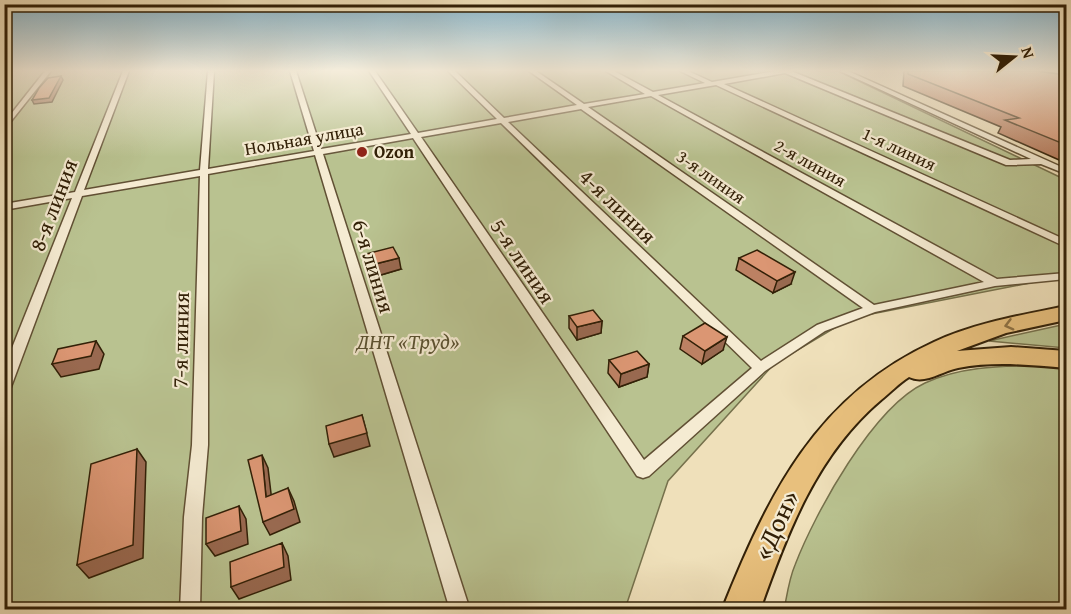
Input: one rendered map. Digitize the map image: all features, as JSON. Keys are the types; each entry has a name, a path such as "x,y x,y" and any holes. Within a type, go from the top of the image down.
{"highway":[{"path":"819,445 851,408 911,363 988,331 1066,313"},
{"path":"819,445 854,413 893,385 924,369 962,359 1005,355 1066,360"},
{"name":"«Дон»","path":"741,609 759,555 789,492 819,445"}],"street":[{"path":"4,128 26,100"},
{"name":"8-я линия","path":"4,387 115,100"},
{"name":"7-я линия","path":"190,609 193,517 200,445 204,172 209,100"},
{"name":"6-я линия","path":"301,100 460,609"},
{"name":"5-я линия","path":"391,100 643,471 760,368"},
{"name":"4-я линия","path":"480,100 760,368"},
{"name":"3-я линия","path":"571,100 872,309"},
{"name":"Нольная улица","path":"4,207 616,100"},
{"name":"2-я линия","path":"658,100 995,283"},
{"name":"1-я линия","path":"750,100 1066,244"},
{"path":"855,100 1009,163 1042,161"},
{"path":"906,100 1066,172"},
{"path":"760,368 821,328 872,309 995,283 1066,276"}],"green space":[{"name":"ДНТ «Труд»","path":"4,100 898,100 1066,180 1066,279 1050,279 851,318 774,364 668,481 625,609 5,609"},
{"path":"1066,324 1066,348 989,341"},
{"path":"1041,365 1066,369 1066,609 784,610 793,570 816,518 866,437 886,414 905,396 939,377 982,368"}],"building":[{"path":"973,100 1066,100 1066,145 1005,120 1019,118"},
{"path":"393,247 399,258 371,265 366,254"},
{"path":"757,250 795,272 777,281 739,258"},
{"path":"593,310 602,321 577,327 569,316"},
{"path":"705,323 727,337 705,351 683,336"},
{"path":"96,341 91,356 52,364 58,349"},
{"path":"637,351 649,364 621,374 609,360"},
{"path":"362,415 367,433 329,444 326,426"},
{"path":"137,449 133,545 77,565 91,464"},
{"path":"262,455 266,497 288,488 294,509 263,522 248,460"},
{"path":"239,506 241,531 206,544 206,518"},
{"path":"282,543 284,567 231,587 230,562"}],"place":[{"name":"Ozon","path":"362,152"}]}
